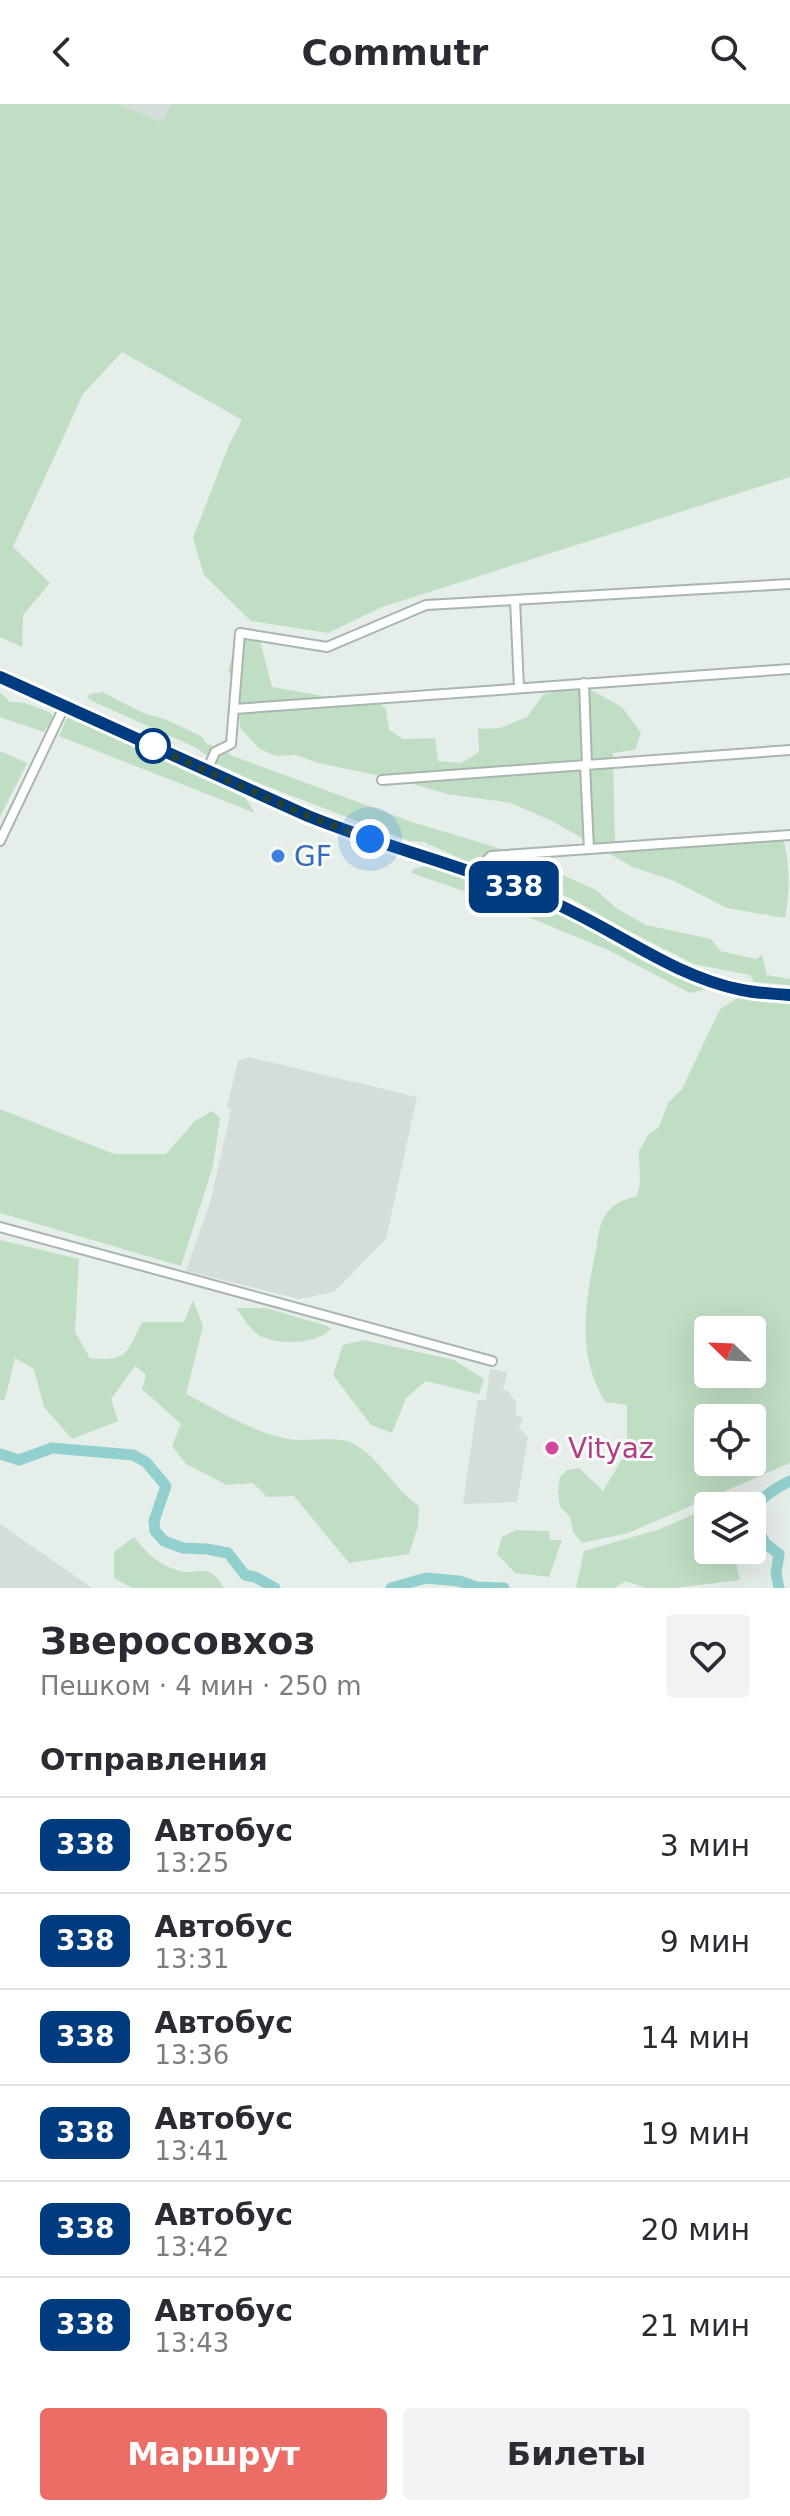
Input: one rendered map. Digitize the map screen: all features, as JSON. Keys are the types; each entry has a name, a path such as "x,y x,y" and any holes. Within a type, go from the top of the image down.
{"main road":[{"path":"0,677 342,830 474,873 569,909 691,973 742,990 790,994"}],"street":[{"path":"207,771 215,752 231,744 240,633 327,647 426,605 790,584"},
{"path":"515,600 519,688"},
{"path":"234,709 790,669"},
{"path":"584,683 589,849"},
{"path":"0,841 65,705"},
{"path":"382,780 790,750"},
{"path":"474,873 491,856 790,835"},
{"path":"0,1227 492,1361"}],"shaded area":[{"path":"118,104 172,104 161,122"},
{"path":"249,1057 417,1097 386,1239 334,1292 299,1299 186,1271 211,1199 231,1111 227,1107 238,1061"},
{"path":"490,1369 507,1372 503,1390 509,1392 516,1403 516,1415 523,1417 519,1428 528,1437 517,1502 463,1504 478,1400 486,1400"},
{"path":"0,1524 85,1583 92,1588 0,1588"}],"green space":[{"path":"0,104 118,104 161,122 172,104 790,104 790,477 382,607 328,633 251,621 204,575 193,538 229,445 242,420 122,352 83,394 13,547 50,583 23,615 22,647 0,637"},
{"path":"246,640 260,641 272,687 346,700 369,695 386,709 389,730 403,739 435,738 438,761 461,763 479,752 478,729 500,728 527,717 543,695 566,688 589,689 622,707 641,733 635,750 613,753 615,846 783,838 788,878 785,918 727,908 674,881 633,867 552,821 511,803 448,794 296,755 276,756 260,749 240,728 237,684 228,671 232,658"},
{"path":"0,692 10,702 25,703 51,713 53,718 44,732 0,717"},
{"path":"102,692 143,713 201,736 207,744 221,748 230,755 412,822 512,852 596,890 616,908 646,925 711,939 720,951 756,959 762,955 767,975 790,979 790,985 754,982 750,975 694,964 572,899 503,870 470,863 424,842 409,841 256,782 217,764 197,748 87,697"},
{"path":"70,711 245,797 255,813 59,736"},
{"path":"0,751 27,763 0,817"},
{"path":"432,865 564,915 702,981 707,989 690,993 608,950 483,898 412,873 413,869"},
{"path":"738,998 790,1001 790,1463 766,1473 766,1404 694,1404 694,1476 760,1476 723,1492 694,1492 694,1504 628,1533 582,1543 573,1532 570,1516 560,1507 560,1477 567,1470 579,1468 603,1491 627,1451 627,1405 605,1402 596,1384 587,1346 586,1308 600,1226 613,1207 637,1196 640,1183 639,1151 648,1135 659,1127 668,1103 682,1089 720,1009"},
{"path":"0,1109 114,1154 166,1154 195,1121 212,1111 220,1118 213,1166 181,1266 0,1213"},
{"path":"0,1240 79,1259 75,1332 90,1358 119,1357 129,1348 142,1322 184,1322 193,1300 203,1326 186,1394 236,1420 276,1436 296,1440 342,1440 356,1445 419,1506 418,1526 409,1554 349,1563 294,1496 267,1497 253,1483 227,1485 186,1464 172,1446 181,1424 142,1389 146,1375 135,1366 111,1399 118,1421 72,1439 44,1407 34,1369 15,1358 5,1399 0,1401"},
{"path":"236,1308 266,1308 331,1329 306,1341 274,1341 257,1334"},
{"path":"364,1340 454,1360 484,1379 479,1394 426,1381 406,1398 392,1433 371,1425 333,1375 343,1345"},
{"path":"694,1514 694,1564 736,1564 740,1580 674,1588 645,1588 626,1581 614,1588 576,1588 584,1551 660,1529"},
{"path":"516,1530 549,1531 550,1540 562,1540 549,1577 515,1573 497,1554 502,1537"},
{"path":"134,1537 166,1566 187,1572 208,1572 224,1588 132,1588 114,1578 114,1552"}],"waterway":[{"path":"0,1454 19,1460 52,1448 133,1455 146,1462 166,1486 154,1521 155,1531 164,1541 183,1548 228,1553 245,1575 275,1588"},
{"path":"779,1588 776,1573 779,1554 765,1543 752,1518 766,1495 790,1481"},
{"path":"391,1588 426,1578 459,1581 477,1587 504,1588"}],"bus line":[{"name":"338","path":"0,677 244,789 342,830 488,878 569,909 691,973 742,990 790,995"}],"place":[{"name":"GF","path":"278,856"},
{"name":"Vityaz","path":"552,1448"}],"route":[{"path":"153,746 286,807 370,839"}]}
